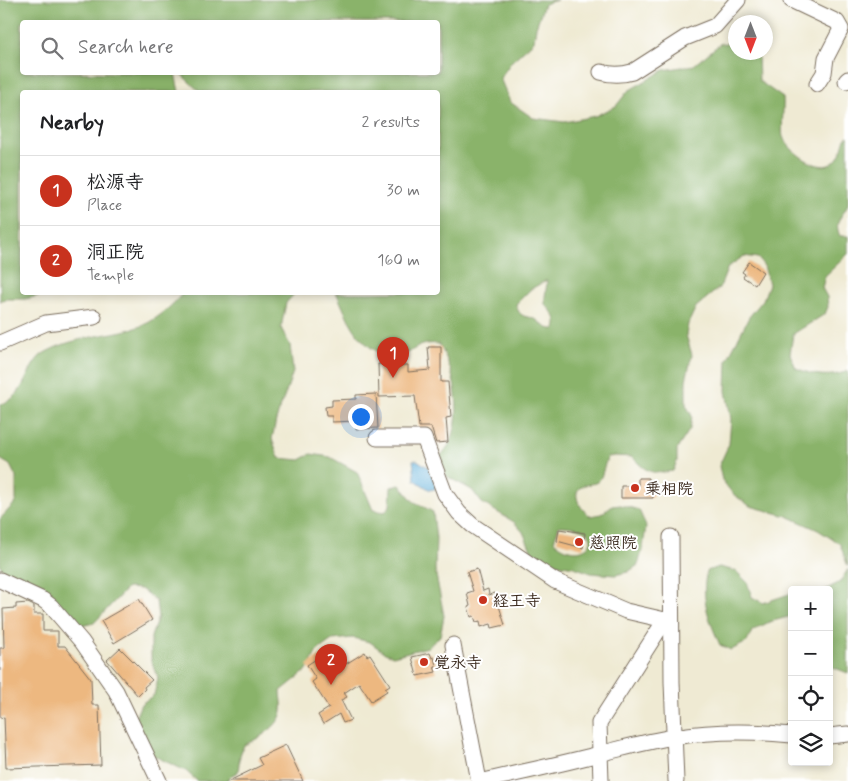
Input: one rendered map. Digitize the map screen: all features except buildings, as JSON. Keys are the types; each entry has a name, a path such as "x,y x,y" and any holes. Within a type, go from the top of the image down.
{"street":[{"path":"601,72 626,74 632,72 685,38 715,26 738,0"},
{"path":"791,0 837,22 841,29 826,58 824,73 817,84"},
{"path":"0,343 46,323 94,317"},
{"path":"377,438 424,438 445,494 459,513 472,525 555,581 626,611 668,618"},
{"path":"671,537 668,618 676,781"},
{"path":"0,580 43,600 51,606 82,642 116,691 159,781"},
{"path":"601,781 599,724 668,618"},
{"path":"453,645 479,781"},
{"path":"484,781 675,736 769,733 788,735"},
{"path":"833,736 848,734"}],"green space":[{"path":"0,0 557,0 544,4 536,27 534,41 512,61 500,78 510,102 533,118 564,122 595,116 616,106 628,91 664,70 694,65 721,43 728,44 728,60 758,60 759,81 783,98 783,137 786,143 798,154 806,160 821,166 828,165 838,157 845,138 848,136 848,203 838,221 838,230 840,236 848,236 848,254 825,276 822,288 827,297 828,307 825,314 793,334 790,354 796,368 809,373 828,375 848,371 848,567 840,544 818,530 787,516 750,506 733,494 722,480 719,466 729,444 731,419 726,391 727,360 749,317 763,300 769,284 764,266 758,258 744,256 728,267 720,287 696,307 688,324 686,335 692,355 686,380 686,405 692,416 690,429 677,449 677,461 673,471 650,471 632,457 608,457 598,481 585,485 577,492 580,505 590,516 601,514 612,506 621,505 639,510 646,526 643,548 638,565 628,572 615,575 591,573 574,567 541,561 532,552 523,532 514,522 482,503 472,490 448,477 440,469 439,457 448,446 454,433 457,402 451,370 439,344 420,346 404,356 384,355 360,337 349,321 337,295 440,295 440,90 198,90 182,75 440,75 440,20 20,20 20,75 175,75 179,90 20,90 20,295 42,295 25,299 5,299 0,301","holes":["547,280 545,304 555,318 555,329 548,328 533,318 522,315 516,304 531,289","559,526 577,528 587,532 591,538 590,544 584,549 576,551 565,549 554,541"]},
{"path":"181,295 293,295 286,303 281,328 290,345 293,372 276,420 272,439 279,458 300,460 311,454 330,457 357,472 373,510 385,512 390,506 391,487 400,485 413,501 433,512 436,538 435,570 444,616 440,636 428,647 393,656 385,653 370,642 353,638 332,640 317,651 307,670 281,691 282,711 277,722 261,736 244,745 240,755 238,772 226,781 197,781 186,771 152,755 135,718 141,704 154,695 158,678 151,660 151,637 158,617 156,601 141,589 127,588 94,623 81,626 74,622 63,608 40,591 5,573 0,565 0,519 16,502 16,477 10,465 0,459 0,404 9,401 16,395 34,364 46,352 78,340 142,326 162,314"},
{"path":"719,567 736,571 747,582 752,597 763,603 788,594 788,617 769,622 752,631 747,642 731,650 720,645 709,618 705,600 707,571"},
{"path":"848,569 848,673 833,667 832,586 840,582"}],"water":[{"path":"413,460 417,460 431,469 436,485 435,489 430,490 415,480"}],"place":[{"name":"松源寺","path":"393,378"},
{"name":"乗相院","path":"635,488"},
{"name":"慈照院","path":"579,542"},
{"name":"経王寺","path":"483,600"},
{"name":"覚永寺","path":"424,662"},
{"name":"洞正院","path":"331,685"}]}
